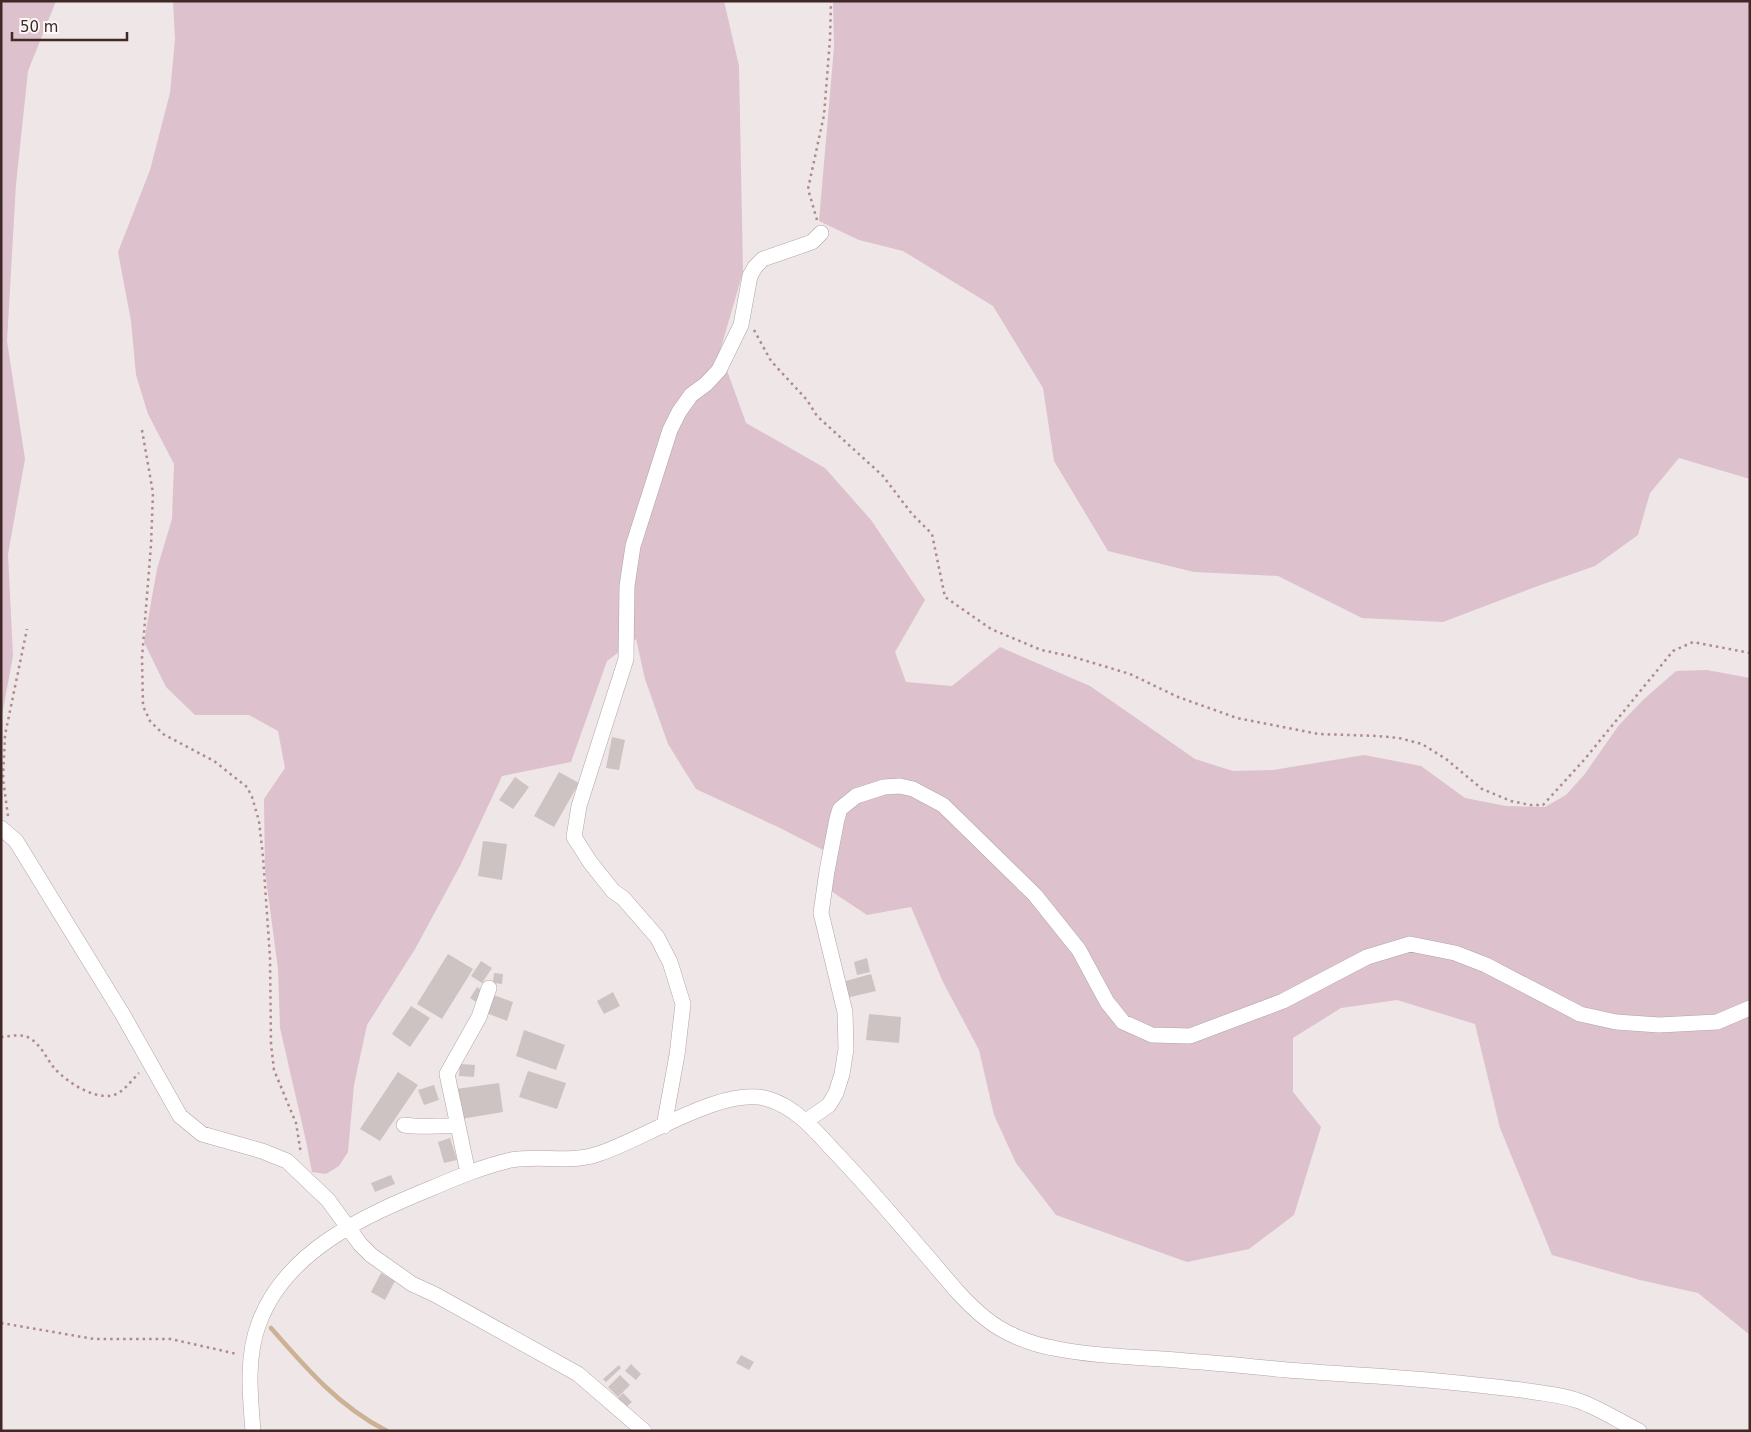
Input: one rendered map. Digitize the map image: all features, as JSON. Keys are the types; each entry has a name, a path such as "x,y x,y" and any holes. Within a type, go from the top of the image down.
{"street":[{"path":"664,1126 677,1055 683,1004 670,962 657,937 623,898 613,891 590,862 574,837 579,806 626,658 627,586 633,546 670,430 678,412 691,396 719,370 736,337 745,311 750,276 755,267 763,259 812,242 821,233"},
{"path":"806,1122 829,1104 836,1093 842,1074 846,1050 845,1012 822,913 827,871 837,819 840,809 856,796 884,787 900,786 913,789 943,804 1035,896 1078,950 1107,1002 1123,1022 1152,1035 1190,1036 1283,1001 1367,958 1410,944 1455,953 1486,965 1580,1014 1616,1022 1659,1025 1717,1022 1750,1008"},
{"path":"6,833 16,841 75,937 180,1116 202,1134 262,1151 287,1161 328,1200 360,1244 398,1275 578,1374 644,1431"},
{"path":"468,1173 447,1074 479,1017 489,988"},
{"path":"253,1431 250,1375 254,1339 259,1321 276,1288 294,1268 318,1248 348,1228 391,1205 468,1173 518,1159 556,1159 590,1156 618,1147 718,1102 741,1097 765,1098 785,1106 806,1122 860,1178 964,1298 986,1319 1009,1333 1050,1348 1094,1354 1414,1378 1479,1384 1563,1396 1583,1402 1639,1431"},
{"path":"404,1125 418,1127 458,1126"}],"path":[{"path":"821,233 808,189 824,115 831,1"},
{"path":"745,311 771,361 807,400 817,416 883,476 912,514 932,534 945,596 991,629 1041,650 1070,656 1130,674 1178,698 1237,718 1319,734 1399,738 1422,744 1446,759 1482,789 1510,801 1530,805 1543,805 1584,760 1674,651 1693,642 1750,653"},
{"path":"142,430 153,493 142,658 143,706 150,720 163,734 222,766 247,787 252,797 259,821 264,857 270,957 271,1044 274,1070 296,1123 302,1158 298,1170"},
{"path":"6,833 2,779 5,735 27,628"},
{"path":"1,1037 20,1035 31,1038 57,1070 73,1083 95,1096 108,1097 118,1093 138,1073 152,1068"},
{"path":"1,1323 94,1339 170,1339 251,1358"}],"shaded area":[{"path":"1,1 56,1 28,71 16,184 7,341 25,459 8,554 13,656 1,720"},
{"path":"173,1 724,1 739,66 743,272 720,351 746,423 825,468 871,520 925,600 895,652 906,682 952,686 1000,647 1090,686 1195,759 1233,771 1273,770 1364,755 1421,766 1465,798 1506,806 1545,807 1566,795 1584,775 1619,725 1643,700 1676,671 1707,670 1750,678 1750,1335 1698,1293 1640,1280 1552,1255 1500,1128 1475,1024 1397,1000 1341,1008 1293,1038 1293,1092 1321,1127 1294,1215 1249,1249 1187,1262 1056,1215 1016,1163 994,1115 979,1050 943,982 911,907 867,915 831,891 827,852 696,789 668,744 645,679 636,639 607,661 571,762 502,776 460,866 415,949 367,1025 354,1085 348,1152 339,1166 326,1174 312,1172 280,1028 278,969 265,871 264,799 285,768 278,731 249,715 195,715 166,687 144,642 157,569 172,519 174,464 148,414 136,375 131,321 118,252 150,170 170,93 175,39"},
{"path":"833,1 1750,1 1750,479 1679,458 1650,493 1638,535 1595,566 1443,622 1362,618 1278,576 1194,572 1108,551 1054,461 1043,388 993,306 903,251 859,240 819,221 834,47"}],"building":[{"path":"612,737 625,740 619,770 606,768"},
{"path":"559,772 579,783 554,827 534,816"},
{"path":"515,777 529,787 513,809 499,800"},
{"path":"483,841 507,844 502,880 478,876"},
{"path":"448,954 473,969 442,1019 417,1004"},
{"path":"867,958 870,972 857,975 854,962"},
{"path":"481,961 492,968 482,983 471,976"},
{"path":"494,973 503,974 502,984 493,983"},
{"path":"871,974 876,991 846,998 842,982"},
{"path":"477,987 483,991 476,1002 470,998"},
{"path":"613,992 620,1006 604,1014 597,1001"},
{"path":"491,994 513,1002 507,1021 484,1012"},
{"path":"411,1006 430,1018 410,1047 392,1034"},
{"path":"869,1014 901,1017 899,1043 866,1040"},
{"path":"524,1030 565,1045 556,1070 516,1056"},
{"path":"460,1064 475,1065 474,1077 459,1076"},
{"path":"528,1071 566,1083 557,1109 519,1097"},
{"path":"398,1072 418,1085 380,1141 360,1129"},
{"path":"499,1083 503,1112 461,1119 456,1089"},
{"path":"434,1085 439,1100 424,1105 418,1090"},
{"path":"450,1138 457,1160 444,1163 438,1142"},
{"path":"391,1175 395,1184 375,1192 371,1183"},
{"path":"381,1273 395,1281 385,1300 371,1292"},
{"path":"741,1355 754,1362 749,1370 736,1363"},
{"path":"631,1364 641,1374 636,1380 625,1371"},
{"path":"619,1365 621,1368 606,1382 603,1379"},
{"path":"620,1375 630,1385 618,1397 608,1387"},
{"path":"623,1393 632,1402 626,1407 617,1399"}],"waterway":[{"path":"271,1328 310,1371 338,1398 353,1410 387,1431"}]}
